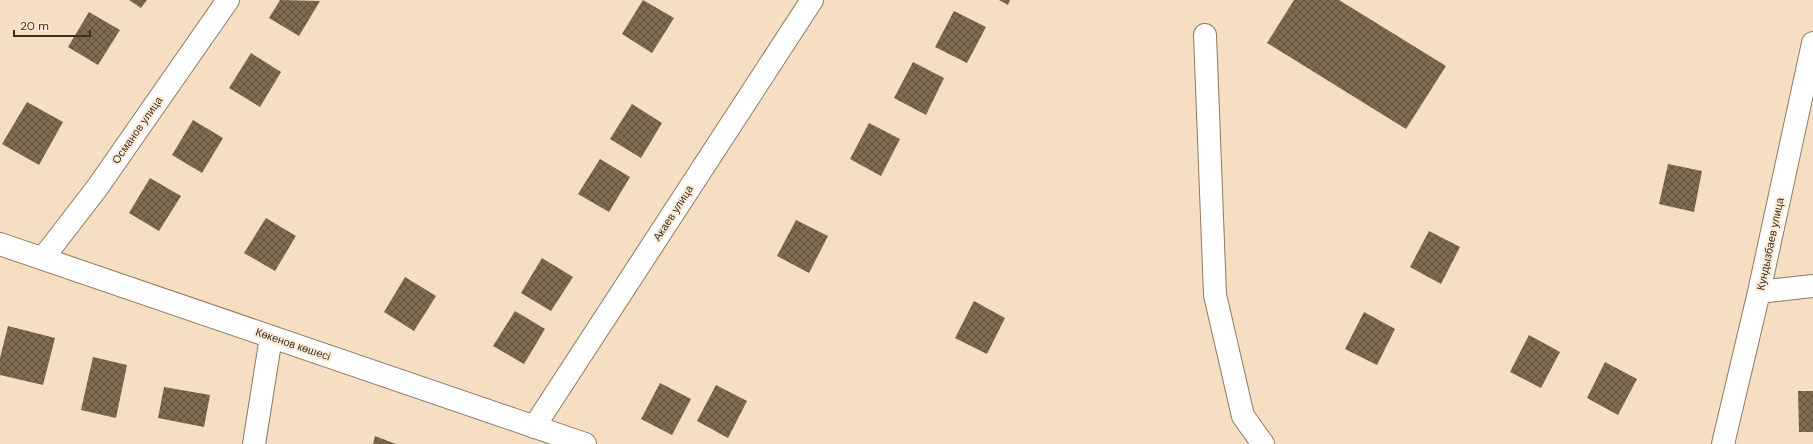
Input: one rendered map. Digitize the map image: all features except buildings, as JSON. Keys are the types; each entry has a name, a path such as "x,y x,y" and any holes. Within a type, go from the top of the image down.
{"street":[{"name":"Османов улица","path":"43,258 97,188 228,0"},
{"name":"Акаев улица","path":"534,427 812,0"},
{"path":"1205,35 1215,295 1243,416 1263,444"},
{"name":"Кундызбаев улица","path":"1723,444 1759,292 1813,43"},
{"name":"Көкенов көшесі","path":"0,244 585,444"},
{"path":"1759,292 1813,286"},
{"path":"254,444 271,337"}]}
